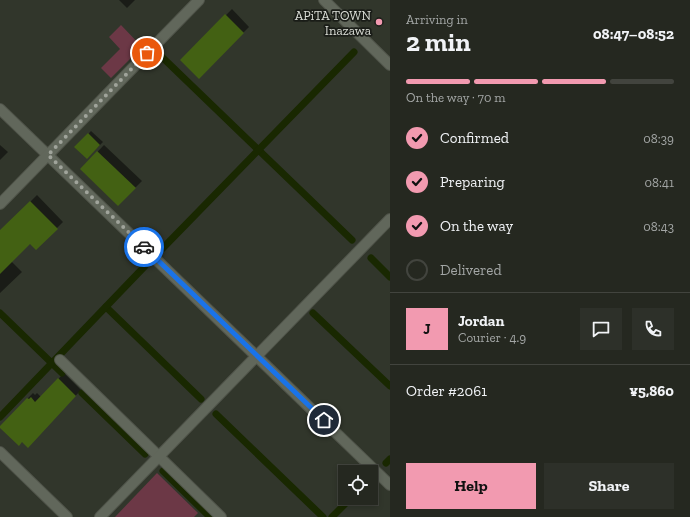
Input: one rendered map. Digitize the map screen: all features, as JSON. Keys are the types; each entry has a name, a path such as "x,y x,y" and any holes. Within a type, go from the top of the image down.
{"street":[{"path":"0,204 199,0"},
{"path":"324,0 390,65"},
{"path":"0,109 390,485"},
{"path":"100,517 390,220"},
{"path":"60,360 221,517"},
{"path":"0,452 66,517"}],"shaded area":[{"path":"121,25 142,47 111,78 101,68 120,49 109,37"},
{"path":"157,473 198,513 194,517 115,517"}],"building":[{"path":"225,14 244,33 199,79 180,60"},
{"path":"88,133 100,145 87,159 74,147"},
{"path":"97,151 136,188 118,206 80,169"},
{"path":"30,201 58,229 36,250 30,244 0,274 0,230"},
{"path":"58,378 76,396 28,448 22,442 19,446 0,428 0,426 27,398 29,399 31,397 35,402"}],"waterway":[{"path":"162,249 354,52"},
{"path":"162,57 352,240"},
{"path":"371,258 390,277"},
{"path":"0,417 145,266"},
{"path":"106,307 201,399"},
{"path":"0,313 62,373"},
{"path":"313,313 390,386"},
{"path":"82,393 145,454"},
{"path":"216,414 323,517"},
{"path":"386,463 390,459"},
{"path":"163,471 210,517"},
{"path":"332,517 344,505"}],"way so far":[{"path":"144,247 48,155 147,53"}],"place":[{"name":"APiTA TOWN Inazawa","path":"379,22"}],"route":[{"path":"144,247 324,420"}]}
